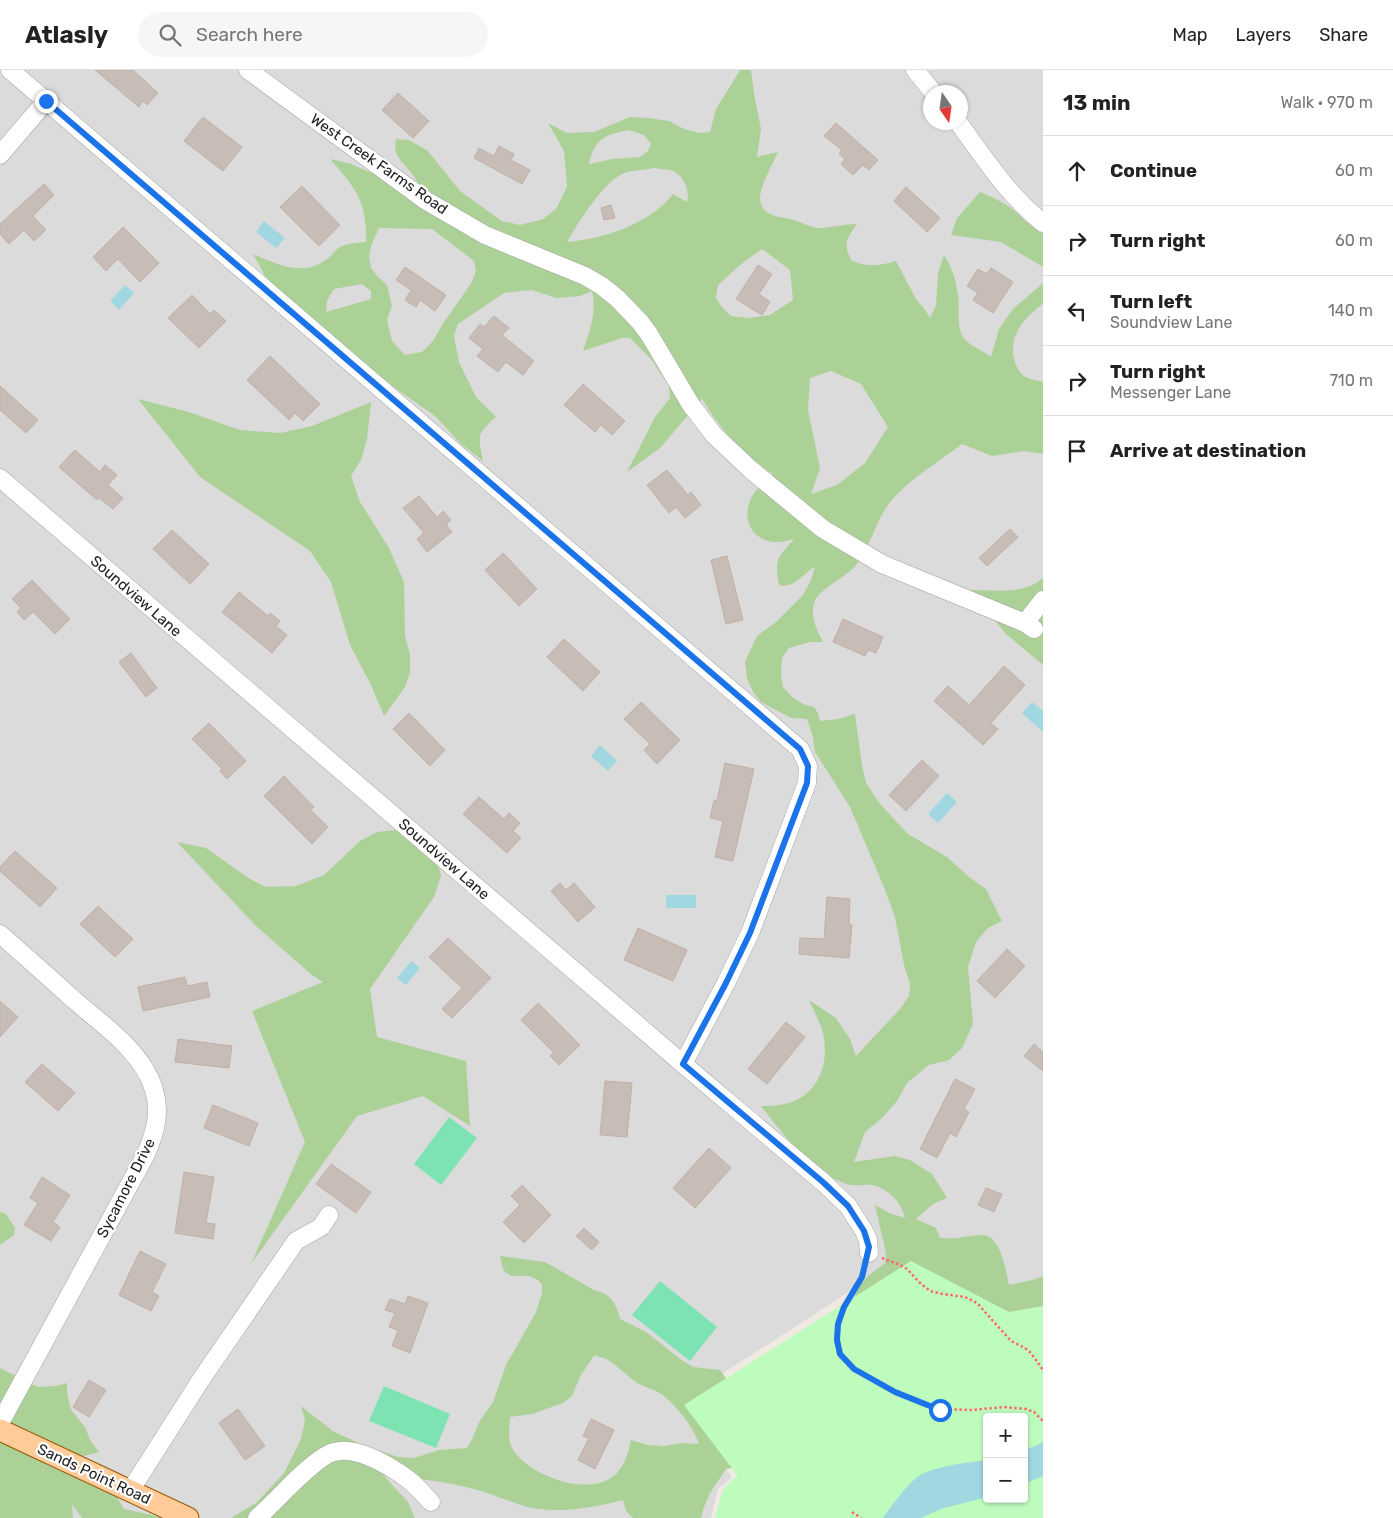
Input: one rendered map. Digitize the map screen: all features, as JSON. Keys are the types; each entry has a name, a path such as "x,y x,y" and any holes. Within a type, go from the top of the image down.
{"main road":[{"name":"Sands Point Road","path":"0,1430 188,1518"}],"street":[{"path":"10,70 800,749 808,766 807,783 750,933 683,1064"},
{"name":"West Creek Farms Road","path":"248,70 425,200 485,234 585,276 602,286 618,299 640,322 691,404 714,435 750,469 823,529 882,564 1029,626 1043,600"},
{"path":"915,70 927,85"},
{"path":"0,155 46,101"},
{"path":"964,130 1011,194 1043,223"},
{"name":"Soundview Lane","path":"0,478 824,1183 848,1206 864,1231 868,1240 869,1253"},
{"name":"Sycamore Drive","path":"0,934 122,1041 144,1067 154,1088 157,1105 156,1124 145,1156 0,1423"},
{"path":"130,1491 197,1386 296,1241 321,1227 328,1215"},
{"path":"257,1518 308,1469 326,1455 349,1450 385,1465 410,1481 431,1502"}],"path":[{"path":"1043,1370 1031,1353 1011,1341 977,1303 965,1297 930,1291 900,1264 869,1253 862,1277 844,1307 838,1324 837,1340 840,1354 854,1369 895,1392 940,1410 1004,1407 1026,1409 1034,1412 1043,1421"},
{"path":"852,1512 861,1518"}],"shaded area":[{"path":"0,70 1043,70 1043,1302 909,1253 702,1387 678,1403 732,1477 718,1489 711,1518 0,1518"}],"green space":[{"path":"740,70 751,70 761,129 757,157 778,152 760,195 765,210 774,216 797,221 816,228 857,224 847,242 847,250 852,261 874,265 896,261 916,299 930,318 936,306 938,273 944,255 956,284 961,333 969,343 991,357 999,329 1012,310 1043,283 1043,304 1028,316 1019,328 1013,343 1013,356 1017,367 1024,376 1043,382 1043,454 1024,451 992,456 962,444 902,489 886,508 861,559 852,570 821,593 814,603 813,613 816,628 823,642 810,642 789,648 782,658 781,675 783,687 792,697 805,705 814,707 820,721 838,719 855,714 866,783 880,804 908,834 947,857 969,877 986,889 1002,921 988,928 976,942 968,967 973,1024 962,1048 949,1060 929,1065 907,1083 897,1101 882,1118 865,1132 854,1162 895,1156 910,1160 932,1174 947,1198 933,1204 916,1219 936,1228 940,1238 983,1235 989,1237 994,1241 1002,1255 1009,1285 1043,1276 1043,1306 1020,1316 851,1304 860,1285 885,1263 886,1253 875,1205 889,1213 905,1218 901,1206 884,1189 872,1185 847,1184 831,1177 811,1163 793,1145 761,1106 782,1105 796,1100 806,1094 819,1077 823,1067 825,1045 822,1029 809,1000 836,1018 850,1039 856,1056 900,1009 909,996 910,984 904,965 895,917 883,885 850,807 815,752 813,737 807,719 791,718 761,702 753,692 747,678 745,662 757,636 776,622 803,595 815,567 790,585 779,585 777,564 784,550 794,539 781,542 769,541 754,533 750,526 748,510 750,502 756,490 773,474 751,458 733,441 702,399 660,448 627,472 655,417 670,398 669,386 651,359 630,338 622,338 583,351 593,314 592,291 580,296 556,298 532,290 504,293 458,324 454,336 459,362 476,397 496,417 480,436 483,461 461,444 435,416 395,388 292,303 265,276 253,254 288,267 306,268 326,260 343,246 366,242 364,216 358,196 330,159 351,164 385,179 418,184 396,153 396,139 409,140 428,151 460,191 502,221 520,225 543,219 556,209 567,187 564,151 548,123 567,133 594,132 630,117 649,118 669,121 684,129 700,133 710,132 716,109","holes":["629,130 644,135 651,144 648,151 640,157 612,159 589,164 591,155 598,143 607,136","654,168 676,172 683,179 687,188 687,202 673,194 663,205 639,222 596,237 567,242 601,192 618,176 627,172","379,228 432,229 474,261 476,271 472,282 433,341 422,352 405,355 392,341 387,320 392,306 387,285 371,268 369,256","762,249 790,270 793,300 770,315 749,318 731,316 716,298 718,285 740,265","362,284 371,291 371,299 326,312 327,301 334,289","831,371 861,384 888,427 865,463 837,485 811,494 820,468 808,410 810,378"]},
{"path":"980,192 1005,204 1030,225 1043,233 1043,267 1001,242 951,235 957,218"},
{"path":"138,399 189,412 240,430 280,433 312,426 371,402 367,439 361,460 351,476 360,502 389,548 404,582 405,636 410,655 410,672 405,687 384,716 371,685 350,645 331,582 310,551 200,477"},
{"path":"1043,578 1043,665 1006,634 969,590 998,591 1018,589 1027,587"},
{"path":"396,830 415,841 438,863 441,876 434,897 370,989 377,1037 466,1061 470,1126 423,1096 357,1116 251,1264 305,1142 252,1011 323,982 312,975 256,926 177,842 206,848 250,879 266,887 296,886 324,875 360,841 377,832"},
{"path":"449,1117 477,1138 441,1185 414,1164"},
{"path":"0,1212 6,1214 15,1228 14,1235 0,1245"},
{"path":"500,1256 545,1262 594,1290 600,1291 615,1304 620,1319 646,1332 683,1361 693,1367 720,1370 730,1384 983,1418 726,1469 708,1497 701,1518 633,1518 626,1511 623,1500 576,1509 540,1509 528,1507 463,1486 383,1475 408,1502 415,1518 231,1518 256,1503 284,1473 301,1439 305,1420 301,1406 334,1432 363,1445 398,1457 414,1458 439,1450 466,1448 479,1422 493,1402 506,1365 536,1312 542,1293 542,1285 538,1280 529,1276 512,1276 506,1273","holes":["594,1356 606,1359 636,1382 664,1396 688,1422 699,1444 681,1443 664,1446 648,1445 631,1440 624,1463 615,1475 604,1482 590,1484 560,1481 531,1467 520,1458 510,1444 510,1417 532,1414 563,1403 572,1396 581,1375"]},
{"path":"911,1261 1009,1312 1043,1306 1043,1518 715,1518 723,1490 737,1475 684,1405"},
{"path":"660,1281 717,1327 690,1361 632,1315"},
{"path":"0,1368 38,1387 67,1383 71,1410 85,1427 90,1440 99,1452 77,1458 0,1429"},
{"path":"384,1386 450,1414 436,1448 369,1421"},
{"path":"0,1430 32,1452 48,1466 107,1486 117,1497 124,1509 165,1518 82,1518 72,1504 73,1518 0,1518"}],"water":[{"path":"264,221 285,238 276,248 256,232"},
{"path":"125,285 134,293 119,310 110,301"},
{"path":"1032,702 1043,711 1043,732 1022,713"},
{"path":"600,745 617,761 608,771 591,756"},
{"path":"947,793 957,802 938,823 928,814"},
{"path":"666,895 696,895 696,908 666,908"},
{"path":"411,961 420,968 406,985 397,978"},
{"path":"1043,1442 1043,1476 1028,1482 1028,1458 1028,1449"},
{"path":"983,1460 983,1498 941,1509 921,1518 883,1518 917,1477 945,1466"}],"building":[{"path":"95,70 133,70 158,93 147,105 143,101 139,107"},
{"path":"398,93 429,121 413,138 382,110"},
{"path":"203,117 242,147 223,171 184,141"},
{"path":"836,123 878,160 869,170 863,165 853,175 841,164 845,159 839,154 842,150 824,136"},
{"path":"499,146 514,154 511,160 530,170 522,184 474,158 479,148 494,156"},
{"path":"44,184 54,195 33,216 46,230 34,241 24,230 9,244 0,234 0,224"},
{"path":"302,186 340,225 319,246 280,207"},
{"path":"906,187 940,218 927,232 894,201"},
{"path":"611,205 615,218 604,220 601,208"},
{"path":"123,227 159,263 140,282 118,259 106,271 93,257"},
{"path":"758,265 772,274 759,294 770,302 762,315 736,299"},
{"path":"405,267 446,295 435,311 420,300 416,307 405,300 411,290 396,280"},
{"path":"991,268 1013,282 993,313 973,300 978,293 967,286 978,269 987,274"},
{"path":"192,295 210,314 214,310 226,321 199,348 168,318"},
{"path":"494,316 509,328 502,335 534,361 523,375 506,362 498,372 477,356 483,349 469,338 480,324 484,327"},
{"path":"270,356 320,404 303,421 295,413 289,420 247,380"},
{"path":"583,384 625,421 612,435 601,425 595,432 564,405"},
{"path":"0,386 38,420 26,433 0,410"},
{"path":"75,450 100,472 105,465 117,475 108,485 123,498 113,509 99,498 97,500 59,467"},
{"path":"667,470 688,495 691,492 701,505 685,518 676,507 669,513 647,485"},
{"path":"419,496 437,517 443,511 451,520 446,525 452,532 427,552 417,539 424,533 403,508"},
{"path":"1010,529 1018,537 987,566 979,558"},
{"path":"172,530 209,564 190,584 153,549"},
{"path":"503,553 537,589 519,606 485,570"},
{"path":"727,556 743,620 726,624 711,560"},
{"path":"32,580 70,619 55,634 33,612 24,620 17,612 21,608 12,599"},
{"path":"239,592 268,616 270,613 280,621 276,626 287,635 272,653 222,612"},
{"path":"843,619 883,637 876,653 868,650 865,656 833,642"},
{"path":"564,639 600,672 583,691 547,657"},
{"path":"131,653 157,688 146,697 119,662"},
{"path":"1004,666 1025,685 991,723 998,729 983,745 934,701 948,686 969,705"},
{"path":"641,702 680,740 657,764 644,750 650,744 624,719"},
{"path":"409,713 445,750 430,766 393,729"},
{"path":"209,723 246,761 227,779 220,771 222,769 192,739"},
{"path":"922,760 939,776 906,811 889,795"},
{"path":"725,763 754,769 733,861 715,857 723,821 710,818 714,800 717,801"},
{"path":"284,776 314,807 311,810 328,827 312,844 264,796"},
{"path":"479,797 504,819 509,813 520,823 513,831 521,838 507,853 463,814"},
{"path":"15,851 57,888 40,907 0,871 0,867"},
{"path":"560,883 566,890 574,883 595,907 578,922 551,891"},
{"path":"827,897 850,899 849,924 852,925 849,958 799,954 800,938 824,939"},
{"path":"98,906 133,939 115,957 80,924"},
{"path":"638,928 687,950 673,981 624,960"},
{"path":"448,938 491,978 452,1018 442,1009 462,988 429,957"},
{"path":"1007,949 1025,966 995,998 977,981"},
{"path":"185,977 187,986 207,982 210,997 143,1011 138,987"},
{"path":"0,1001 18,1017 0,1037"},
{"path":"538,1003 580,1045 559,1065 550,1056 554,1053 521,1020"},
{"path":"786,1022 805,1037 767,1084 748,1069"},
{"path":"178,1039 232,1046 229,1068 175,1062"},
{"path":"1034,1044 1043,1052 1043,1071 1024,1056"},
{"path":"42,1064 75,1093 58,1111 25,1082"},
{"path":"955,1079 975,1089 964,1109 969,1112 956,1137 950,1133 937,1158 920,1149"},
{"path":"605,1081 632,1083 627,1137 600,1135"},
{"path":"213,1105 258,1123 249,1146 204,1128"},
{"path":"709,1148 731,1168 695,1208 673,1188"},
{"path":"331,1164 371,1192 356,1213 316,1184"},
{"path":"184,1172 214,1177 206,1223 215,1224 213,1239 175,1233"},
{"path":"42,1177 70,1195 53,1222 60,1227 51,1241 24,1225 38,1203 30,1198"},
{"path":"522,1185 551,1215 524,1243 503,1222 520,1205 511,1196"},
{"path":"986,1188 1002,1194 994,1212 978,1205"},
{"path":"584,1228 599,1242 592,1250 576,1236"},
{"path":"140,1251 166,1264 152,1292 159,1296 151,1311 119,1295"},
{"path":"408,1296 428,1303 410,1353 392,1346 398,1330 389,1327 395,1313 385,1310 390,1299 405,1304"},
{"path":"89,1380 106,1390 89,1417 73,1407"},
{"path":"238,1409 265,1446 245,1460 219,1423"},
{"path":"591,1419 614,1430 595,1469 578,1460 589,1438 583,1436"}],"route":[{"path":"46,101 800,749 808,766 807,783 750,933 683,1064 824,1183 848,1206 864,1231 868,1240 869,1253 862,1277 844,1307 838,1324 837,1340 840,1354 854,1369 895,1392 940,1410"}]}
